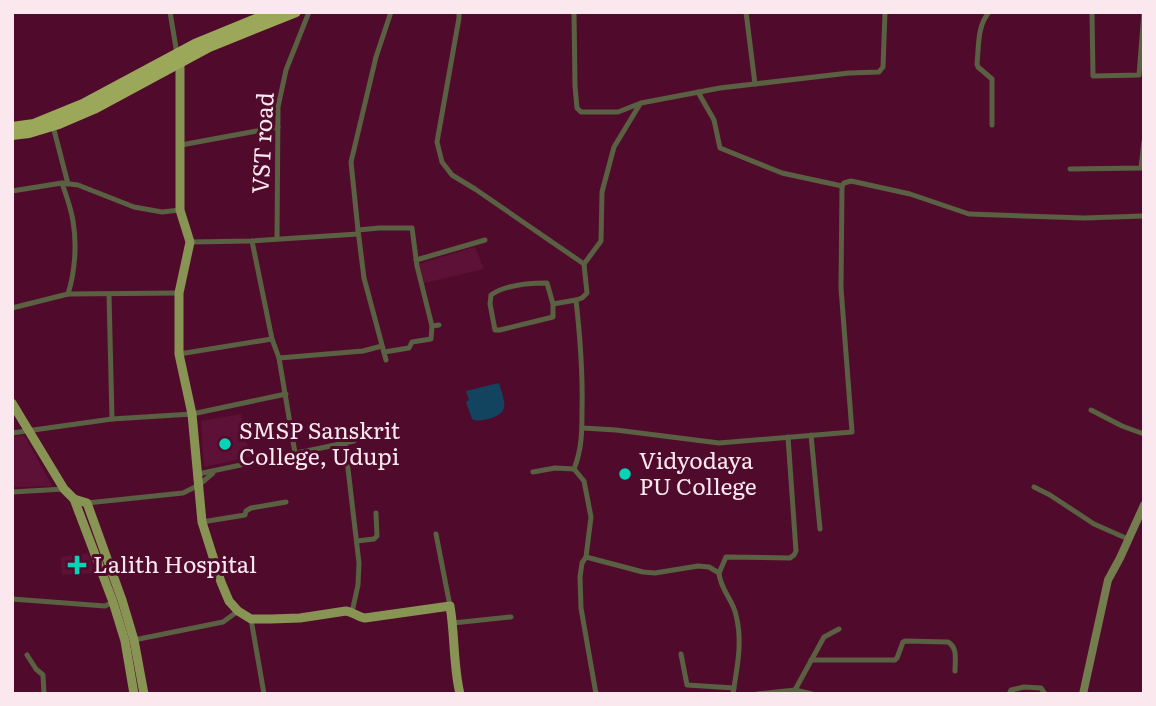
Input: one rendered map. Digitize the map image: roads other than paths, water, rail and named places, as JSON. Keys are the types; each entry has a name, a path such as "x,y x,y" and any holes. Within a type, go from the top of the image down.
{"highway":[{"path":"179,58 205,39 273,12"},
{"path":"12,135 29,133 179,58 296,12"},
{"path":"12,127 52,122"}],"main road":[{"path":"179,58 180,210 190,243 179,293 178,354 192,414 202,522 229,601 251,619 290,618 346,611 365,618 450,606 456,678 460,694"},
{"path":"12,403 64,489 74,499 125,641 134,694"},
{"path":"74,499 87,503 122,600 134,640 144,694"}],"street":[{"path":"170,12 179,58"},
{"name":"VST road","path":"277,239 278,107 286,70 309,12"},
{"path":"386,360 364,278 351,162 376,57 391,12"},
{"path":"459,12 437,142 442,162 452,175 584,264"},
{"path":"573,12 575,86 578,111 581,112 618,112 640,103 698,92 853,72 879,72 883,67 885,12"},
{"path":"746,12 755,84"},
{"path":"989,12 982,20 980,28 977,64 992,79 992,125"},
{"path":"1092,12 1093,76 1141,75 1144,12"},
{"path":"698,92 714,120 720,148 782,173 842,186"},
{"path":"553,304 576,300 587,293 584,264 601,241 602,192 614,147 640,103"},
{"path":"52,122 75,231 73,278 68,294"},
{"path":"181,145 278,127"},
{"path":"1070,169 1141,168 1144,141"},
{"path":"842,186 851,181 905,193 969,214 1084,218 1144,216"},
{"path":"12,191 65,183 78,185 134,207 162,212 180,210"},
{"path":"583,428 719,443 852,432 841,288 842,186"},
{"path":"190,243 252,241 379,228 412,228 416,260 435,326 431,339 412,342 410,348 279,358"},
{"path":"416,260 485,240"},
{"path":"252,241 272,339 279,358 295,453"},
{"path":"534,283 547,284 553,304 553,317 495,330 490,304 491,295 497,291 534,283"},
{"path":"12,307 68,294 179,293"},
{"path":"108,294 112,419"},
{"path":"574,469 579,457 583,428 581,348 576,300"},
{"path":"178,354 272,339"},
{"path":"12,433 112,419 192,414 286,394"},
{"path":"1091,410 1144,434"},
{"path":"811,435 820,529"},
{"path":"681,654 687,685 733,691 740,651 736,612 720,581 719,573 726,558 790,558 794,555 796,551 788,437"},
{"path":"198,474 354,441"},
{"path":"345,443 357,541 358,585 352,612"},
{"path":"533,472 555,468 574,469 584,481 591,517 586,557 582,563 580,577 581,608 596,694"},
{"path":"87,503 183,492 199,485 217,470"},
{"path":"1034,487 1094,524 1128,539"},
{"path":"12,492 64,489"},
{"path":"202,522 245,515 251,508 286,502"},
{"path":"1083,694 1108,580 1144,505"},
{"path":"357,541 374,539 377,536 376,513"},
{"path":"436,534 450,606"},
{"path":"586,557 643,572 655,573 698,566 709,567 719,573"},
{"path":"12,599 104,606 113,603"},
{"path":"134,640 223,622 239,611"},
{"path":"453,623 511,617"},
{"path":"251,619 264,694"},
{"path":"796,691 824,637 839,629"},
{"path":"811,660 895,660 905,640 948,642 955,650 955,671"},
{"path":"27,655 43,675 44,694"},
{"path":"1009,694 1011,690 1024,687 1041,688 1045,694"},
{"path":"757,694 796,691 812,694"}],"water":[{"path":"499,383 504,401 501,413 488,419 472,419 466,402 469,400 466,391"}],"place":[{"name":"SMSP Sanskrit College, Udupi","path":"225,444"},
{"name":"Vidyodaya PU College","path":"625,474"},
{"name":"Lalith Hospital","path":"77,565"}]}
